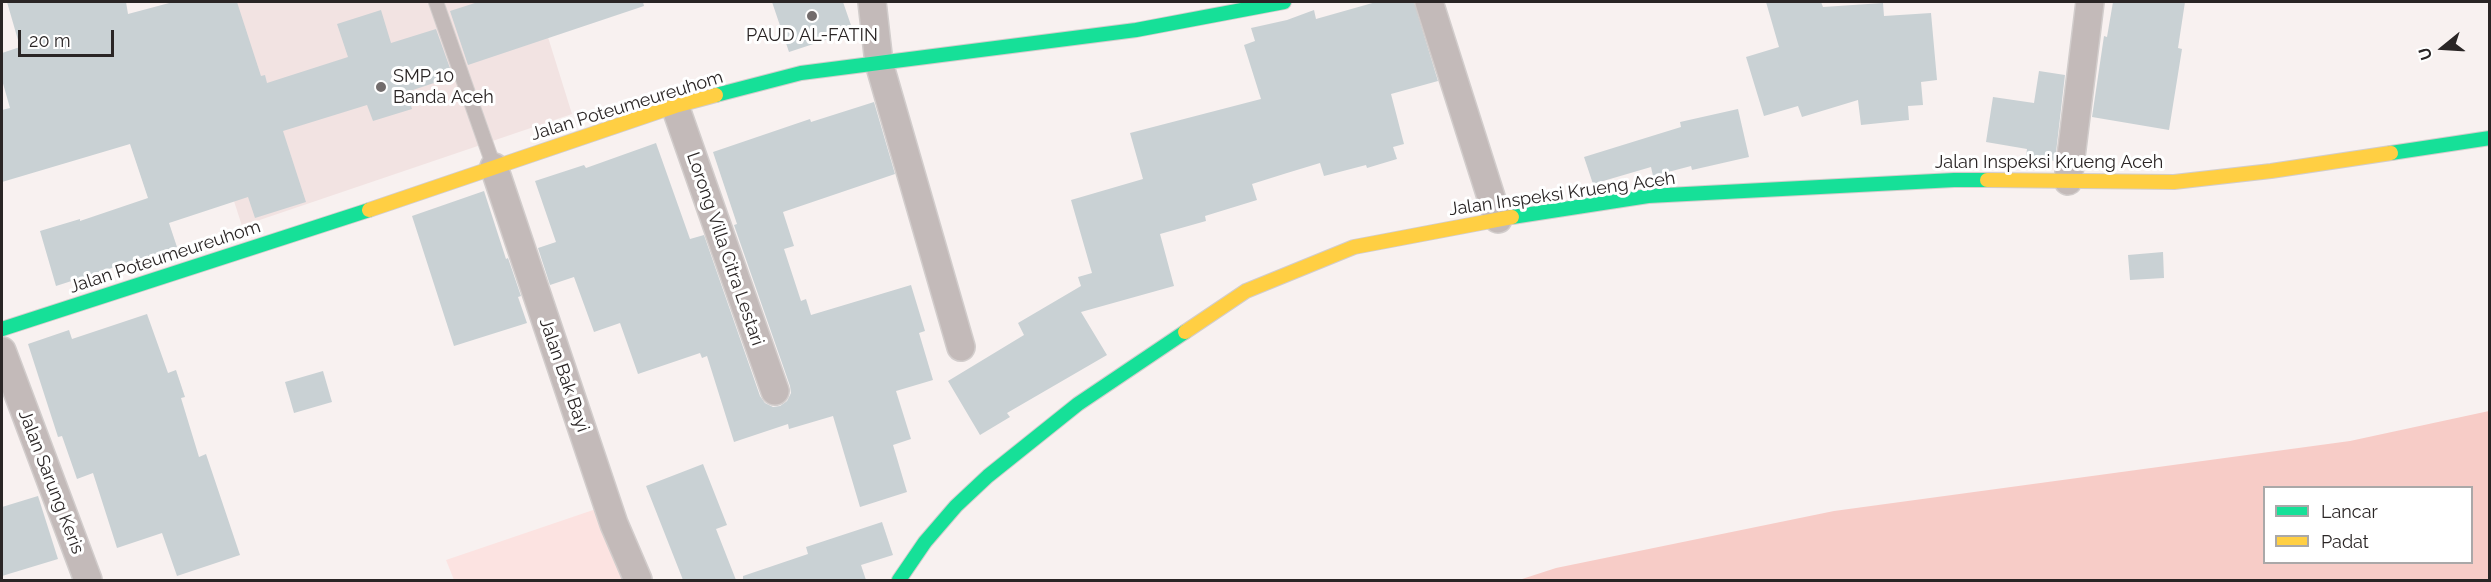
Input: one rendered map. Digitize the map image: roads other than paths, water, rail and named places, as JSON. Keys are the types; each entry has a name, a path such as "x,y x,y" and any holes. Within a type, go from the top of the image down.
{"street":[{"path":"872,2 879,63 961,347"},
{"name":"Jalan Poteumeureuhom","path":"2,329 675,106 801,73 1136,30 1284,2"},
{"path":"1429,2 1498,219"},
{"path":"2068,181 2090,2"},
{"name":"Lorong Villa Citra Lestari","path":"675,106 775,392"},
{"name":"Jalan Inspeksi Krueng Aceh","path":"899,580 925,542 956,506 988,476 1078,404 1246,291 1354,247 1498,219 1648,196 1954,180 2184,180 2271,171 2490,138"},
{"name":"Jalan Bak Bayi","path":"494,167 614,524 638,580"},
{"name":"Jalan Sarung Keris","path":"2,351 88,580"}],"lane":[{"path":"436,2 494,167"}],"place":[{"name":"PAUD AL-FATIN","path":"812,16"},
{"name":"SMP 10 Banda Aceh","path":"381,87"}]}
